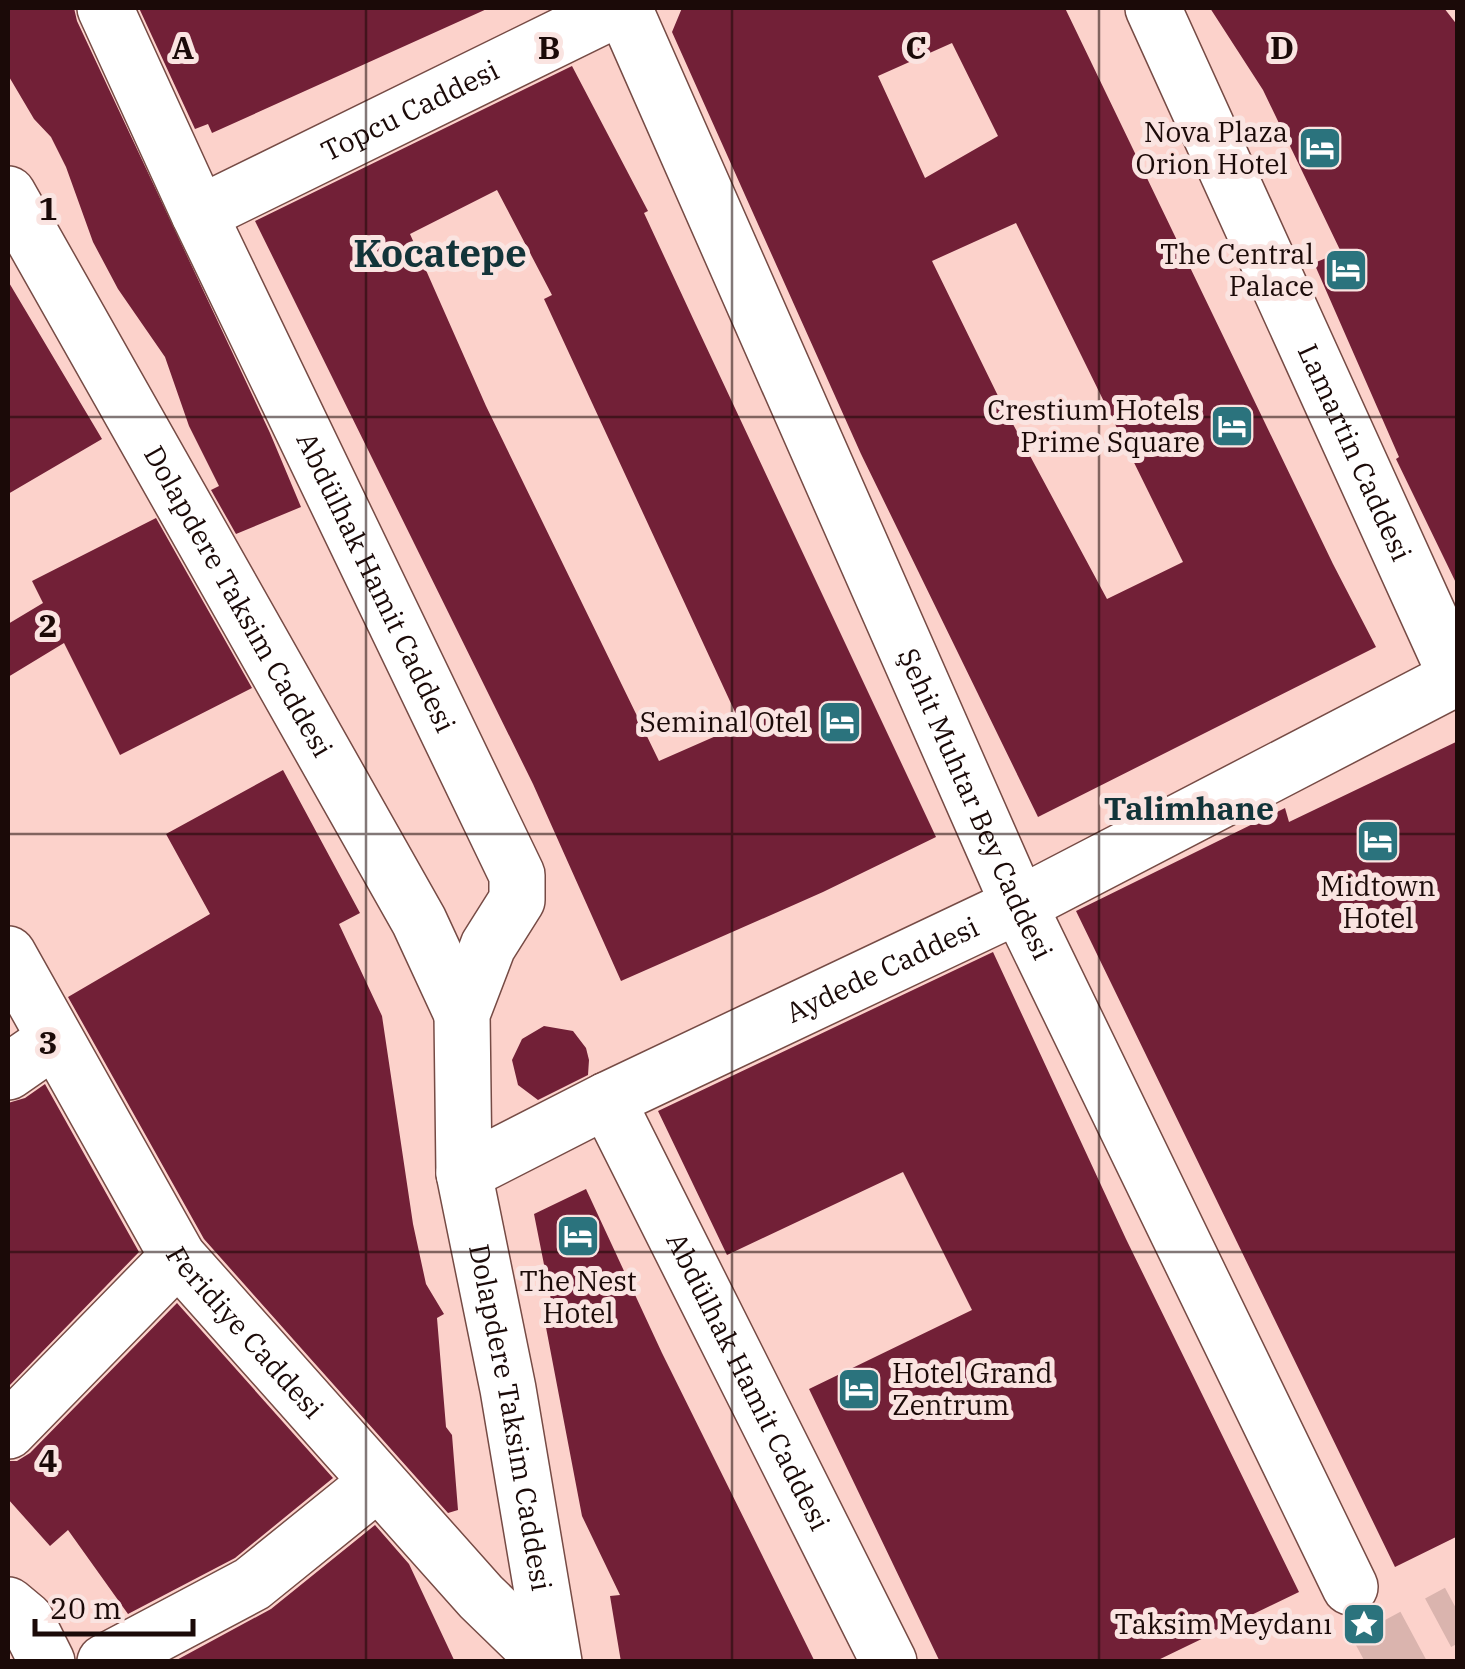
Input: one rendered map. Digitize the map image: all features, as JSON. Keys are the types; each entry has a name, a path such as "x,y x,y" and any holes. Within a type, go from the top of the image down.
{"street":[{"name":"Abdülhak Hamit Caddesi","path":"105,8 199,214 518,876 518,900 488,946 462,1014 464,1173"},
{"name":"Topcu Caddesi","path":"199,214 622,8"},
{"name":"Şehit Muhtar Bey Caddesi","path":"622,8 1019,905 1350,1588"},
{"name":"Lamartin Caddesi","path":"1153,8 1457,678"},
{"name":"Dolapdere Taksim Caddesi","path":"8,194 419,922 462,1014"},
{"name":"Aydede Caddesi","path":"464,1173 608,1100 1019,905 1457,678"},
{"name":"Feridiye Caddesi","path":"8,954 178,1256 480,1597 552,1662"},
{"path":"8,1072 54,1040"},
{"name":"Abdülhak Hamit Caddesi","path":"608,1100 889,1662"},
{"name":"Dolapdere Taksim Caddesi","path":"464,1173 508,1390 552,1662"},
{"path":"8,1431 178,1256"},
{"path":"105,1662 252,1584 377,1483"},
{"path":"8,1604 26,1620 47,1662"}],"building":[{"path":"8,8 74,8 301,507 236,534 211,490 219,486 189,426 165,357 118,289 93,242 51,137 34,119 8,75"},
{"path":"139,8 489,8 212,133 208,124 195,129"},
{"path":"682,8 1065,8 1376,647 1038,817 861,454 672,32","holes":["952,43 998,136 925,178 878,76","1016,223 1183,562 1107,599 1000,400 932,261"]},
{"path":"1210,8 1444,8 1458,26 1458,587 1396,459 1399,457 1314,263 1341,252 1263,90"},
{"path":"572,66 648,211 644,213 936,837 823,892 621,981 533,784 255,221","holes":["497,190 552,295 544,299 741,725 659,761 486,406 410,234"]},
{"path":"8,281 102,439 8,494"},
{"path":"156,518 252,688 120,755 64,643 8,677 8,624 43,603 32,581"},
{"path":"1458,741 1458,1536 1395,1567 1076,911 1285,808 1289,822"},
{"path":"283,770 360,913 339,924 382,1016 413,1224 426,1284 444,1314 437,1318 458,1510 448,1513 204,1239 68,997 210,914 166,834"},
{"path":"993,952 1126,1239 1299,1592 1154,1662 940,1662 809,1389 972,1310 903,1172 727,1255 658,1111"},
{"path":"544,1026 573,1031 586,1048 588,1075 538,1100 518,1085 512,1060 522,1039"},
{"path":"45,1084 139,1252 8,1387 8,1103 25,1098"},
{"path":"586,1189 662,1353 815,1662 621,1662 610,1596 620,1595 582,1516 544,1317 554,1315 534,1214"},
{"path":"177,1303 333,1478 235,1558 128,1614 68,1530 50,1546 8,1499 8,1461 17,1461 30,1453"},
{"path":"375,1525 409,1564 455,1662 173,1662 271,1609"}],"tunnel":[{"path":"1365,1662 1458,1612"}],"place":[{"name":"Nova Plaza Orion Hotel","path":"1320,148"},
{"name":"The Central Palace","path":"1346,270"},
{"name":"Crestium Hotels Prime Square","path":"1232,426"},
{"name":"Seminal Otel","path":"840,722"},
{"name":"Midtown Hotel","path":"1378,841"},
{"name":"The Nest Hotel","path":"578,1236"},
{"name":"Hotel Grand Zentrum","path":"859,1389"},
{"name":"Taksim Meydanı","path":"1364,1624"}],"district":[{"name":"Kocatepe","path":"440,254"},
{"name":"Talimhane","path":"1189,809"}]}
